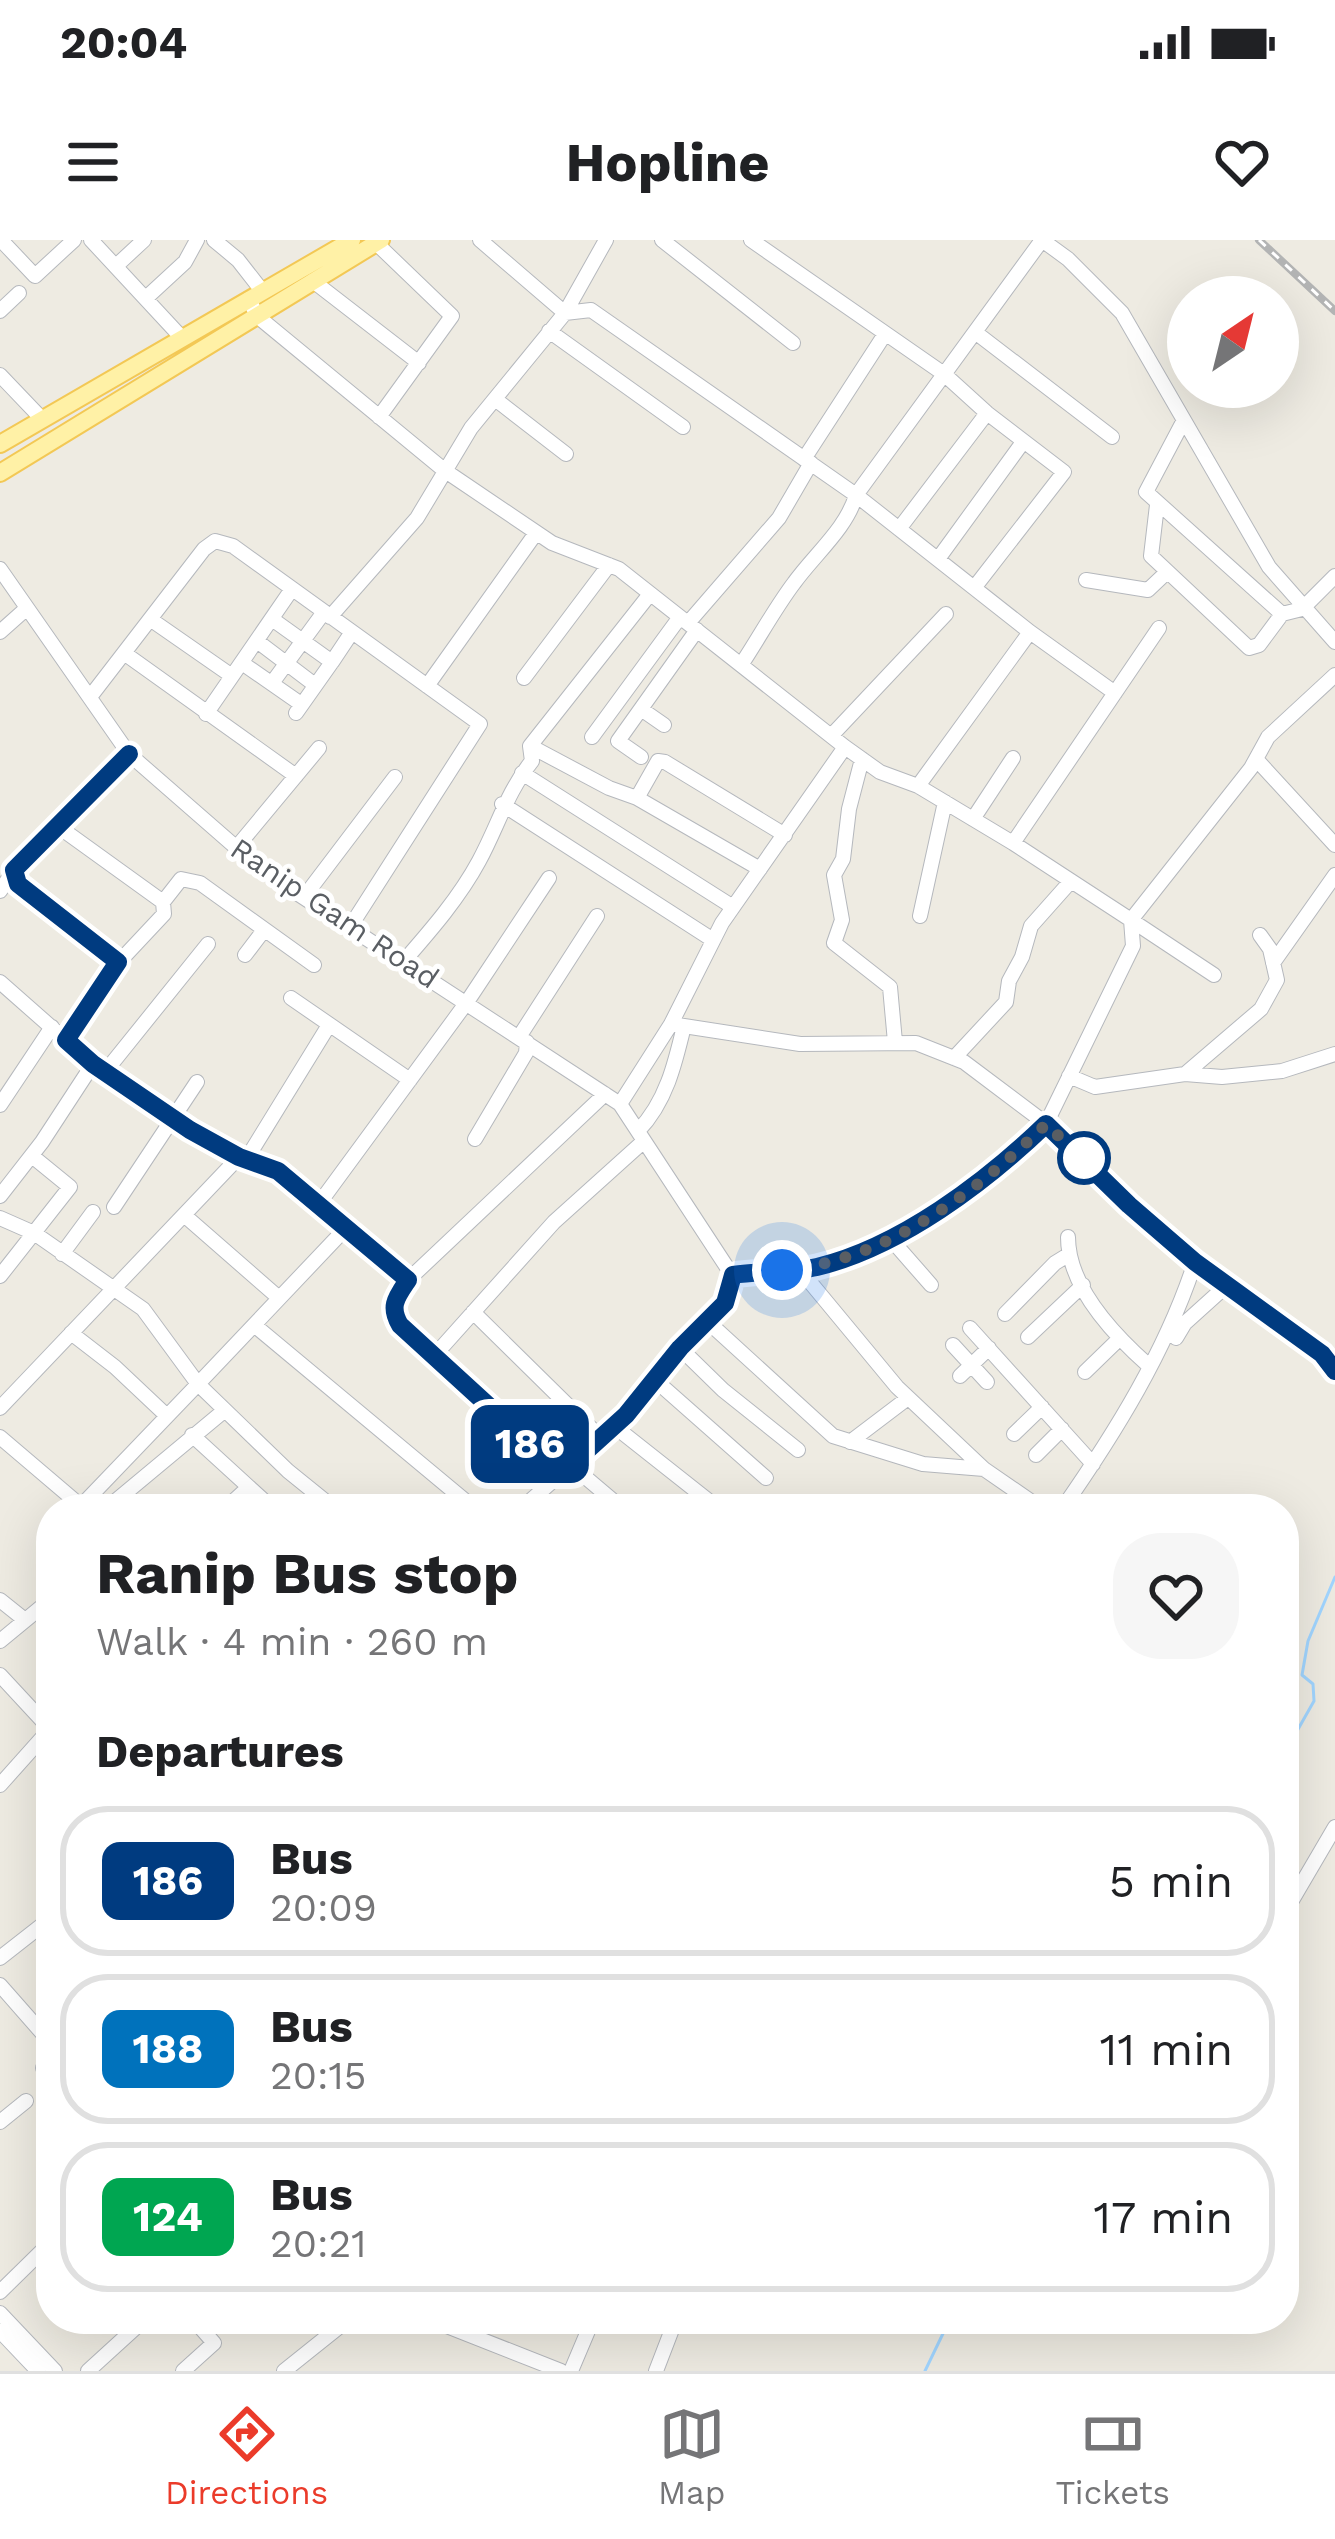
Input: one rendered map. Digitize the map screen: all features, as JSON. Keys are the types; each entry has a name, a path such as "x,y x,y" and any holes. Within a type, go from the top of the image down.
{"main road":[{"path":"0,472 352,240"},
{"path":"0,445 182,338 256,302 314,281 382,241"}],"street":[{"path":"1,240 35,276 74,240"},
{"path":"92,240 182,338"},
{"path":"116,266 144,240"},
{"path":"146,298 185,262 197,240"},
{"path":"214,240 238,260 256,302 444,470 552,543 609,565 880,772 918,786 1013,843 1214,975"},
{"path":"480,240 565,314 591,310 856,495 1030,632 1115,692"},
{"path":"662,240 794,343"},
{"path":"751,240 944,374 1064,472 974,588"},
{"path":"741,665 784,604 790,586 844,520 856,495 1042,240 1122,313 1269,567 1335,642"},
{"path":"380,417 452,316 382,241"},
{"path":"272,682 303,640 417,518 444,470 495,399 565,314 598,243"},
{"path":"314,281 419,363"},
{"path":"0,311 19,293"},
{"path":"549,332 683,427"},
{"path":"975,332 1112,437"},
{"path":"592,737 778,518 885,334"},
{"path":"0,375 42,419"},
{"path":"495,399 566,454"},
{"path":"899,529 987,413"},
{"path":"1184,420 1146,492 1282,614"},
{"path":"938,560 1023,442"},
{"path":"1157,505 1151,556 1249,648 1258,645 1282,614 1302,609 1335,576"},
{"path":"428,686 536,532"},
{"path":"90,698 204,549 215,541 232,547 480,724 350,927"},
{"path":"524,679 609,565"},
{"name":"Ranip Gam Road","path":"0,568 129,754 236,848 620,1104"},
{"path":"1086,580 1148,590 1166,572"},
{"path":"206,714 292,590"},
{"path":"404,961 475,868 499,824 502,804 532,760 530,746 650,594"},
{"path":"0,632 27,608"},
{"path":"831,736 946,614"},
{"path":"150,619 237,669 272,682 299,708 352,632"},
{"path":"272,619 332,662"},
{"path":"641,758 618,741 688,624"},
{"path":"1013,843 1159,628"},
{"path":"918,786 1030,632"},
{"path":"256,641 315,685"},
{"path":"124,652 296,776"},
{"path":"733,1275 807,1268 889,1237 996,1173 1046,1124 1133,946 1131,920 1256,759 1268,736 1335,675"},
{"path":"641,709 664,725"},
{"path":"530,746 637,798 760,869"},
{"path":"434,1356 554,1222 641,1136 663,1094 678,1025 713,940 845,747"},
{"path":"236,848 319,748"},
{"path":"0,891 14,870 129,754"},
{"path":"973,819 1012,758"},
{"path":"862,759 849,808 843,859 834,874 842,920 834,943 890,987 895,1042"},
{"path":"1256,759 1335,845"},
{"path":"637,798 658,761 665,762 785,835"},
{"path":"522,772 733,907"},
{"path":"304,897 395,776"},
{"path":"920,916 945,802"},
{"path":"502,804 713,940"},
{"path":"59,827 163,902"},
{"path":"14,870 18,884 118,962"},
{"path":"1273,963 1335,875"},
{"path":"318,1205 467,1002 549,878"},
{"path":"66,1040 118,962 164,914 163,902 181,879 200,883 314,965"},
{"path":"954,1058 1006,1002 1030,926 1071,881"},
{"path":"476,1139 526,1052 523,1039 597,916"},
{"path":"245,956 264,930"},
{"path":"1185,1074 1261,1009 1276,980 1270,949 1260,934"},
{"path":"0,1196 99,1068 208,944"},
{"path":"0,982 99,1068 175,1120 243,1158 278,1171 408,1280"},
{"path":"291,998 410,1080"},
{"path":"0,1408 243,1158 329,1024"},
{"path":"678,1025 800,1044 916,1043 954,1058 1004,1089 1195,1262 1322,1354 1335,1371"},
{"path":"539,1494 614,1426 725,1303 733,1275 620,1104 678,1025"},
{"path":"0,1105 52,1027"},
{"path":"1070,1076 1095,1087 1185,1074 1222,1077 1282,1071 1335,1054"},
{"path":"113,1207 197,1082"},
{"path":"602,1494 566,1469 400,1325 393,1302 408,1280 605,1094"},
{"path":"0,1276 70,1187 32,1156"},
{"path":"62,1254 93,1212"},
{"path":"184,1215 280,1298"},
{"path":"0,1218 34,1233 143,1309 197,1384 318,1494"},
{"path":"94,1494 346,1228"},
{"path":"889,1237 931,1285"},
{"path":"1068,1237 1068,1255 1082,1285 1119,1339 1148,1365"},
{"path":"1005,1314 1068,1255"},
{"path":"1072,1494 1177,1318 1195,1262"},
{"path":"807,1268 810,1282 908,1398 984,1469 1020,1494"},
{"path":"1028,1337 1082,1285"},
{"path":"1083,1494 1117,1446 1185,1323 1226,1286"},
{"path":"473,1312 601,1438"},
{"path":"707,1321 833,1436 922,1464 984,1469"},
{"path":"254,1324 457,1494"},
{"path":"970,1328 1093,1464"},
{"path":"71,1333 115,1366 167,1416"},
{"path":"1085,1372 1119,1339"},
{"path":"952,1345 965,1371 987,1382"},
{"path":"680,1348 723,1390 798,1450"},
{"path":"965,1371 989,1348"},
{"path":"655,1380 766,1478"},
{"path":"850,1442 908,1398"},
{"path":"1013,1434 1042,1407"},
{"path":"122,1494 225,1410"},
{"path":"614,1426 699,1494"},
{"path":"1036,1455 1062,1429"},
{"path":"192,1435 257,1494"},
{"path":"0,1437 67,1494"},
{"path":"241,1494 249,1487"},
{"path":"0,1600 25,1620"},
{"path":"0,1641 36,1611"},
{"path":"2,1681 36,1712"},
{"path":"0,1785 36,1738"},
{"path":"1299,1889 1335,1828"},
{"path":"0,1958 36,1930"},
{"path":"0,1985 36,2026"},
{"path":"0,2122 26,2101"},
{"path":"0,2292 36,2257"},
{"path":"0,2313 56,2371"},
{"path":"0,2331 38,2371"},
{"path":"88,2371 129,2334"},
{"path":"183,2371 214,2343 206,2334"},
{"path":"284,2371 330,2334"},
{"path":"299,2371 345,2334"},
{"path":"466,2334 550,2369"},
{"path":"571,2371 587,2334"},
{"path":"656,2371 670,2334"}],"waterway":[{"path":"1299,1728 1314,1701 1313,1684 1302,1675 1308,1641 1335,1577"},
{"path":"925,2371 943,2334"}],"railway":[{"path":"1259,240 1335,311"}],"bus line":[{"name":"186","path":"129,754 14,870 18,884 118,962 66,1040 190,1130 239,1157 278,1171 408,1280 393,1302 400,1325 562,1473 626,1415 680,1348 725,1303 733,1275 817,1267 877,1244 996,1173 1046,1124 1162,1234 1322,1354 1335,1371"}],"route":[{"path":"782,1270 817,1267 914,1224 996,1173 1046,1124 1097,1172 1084,1158"}]}
